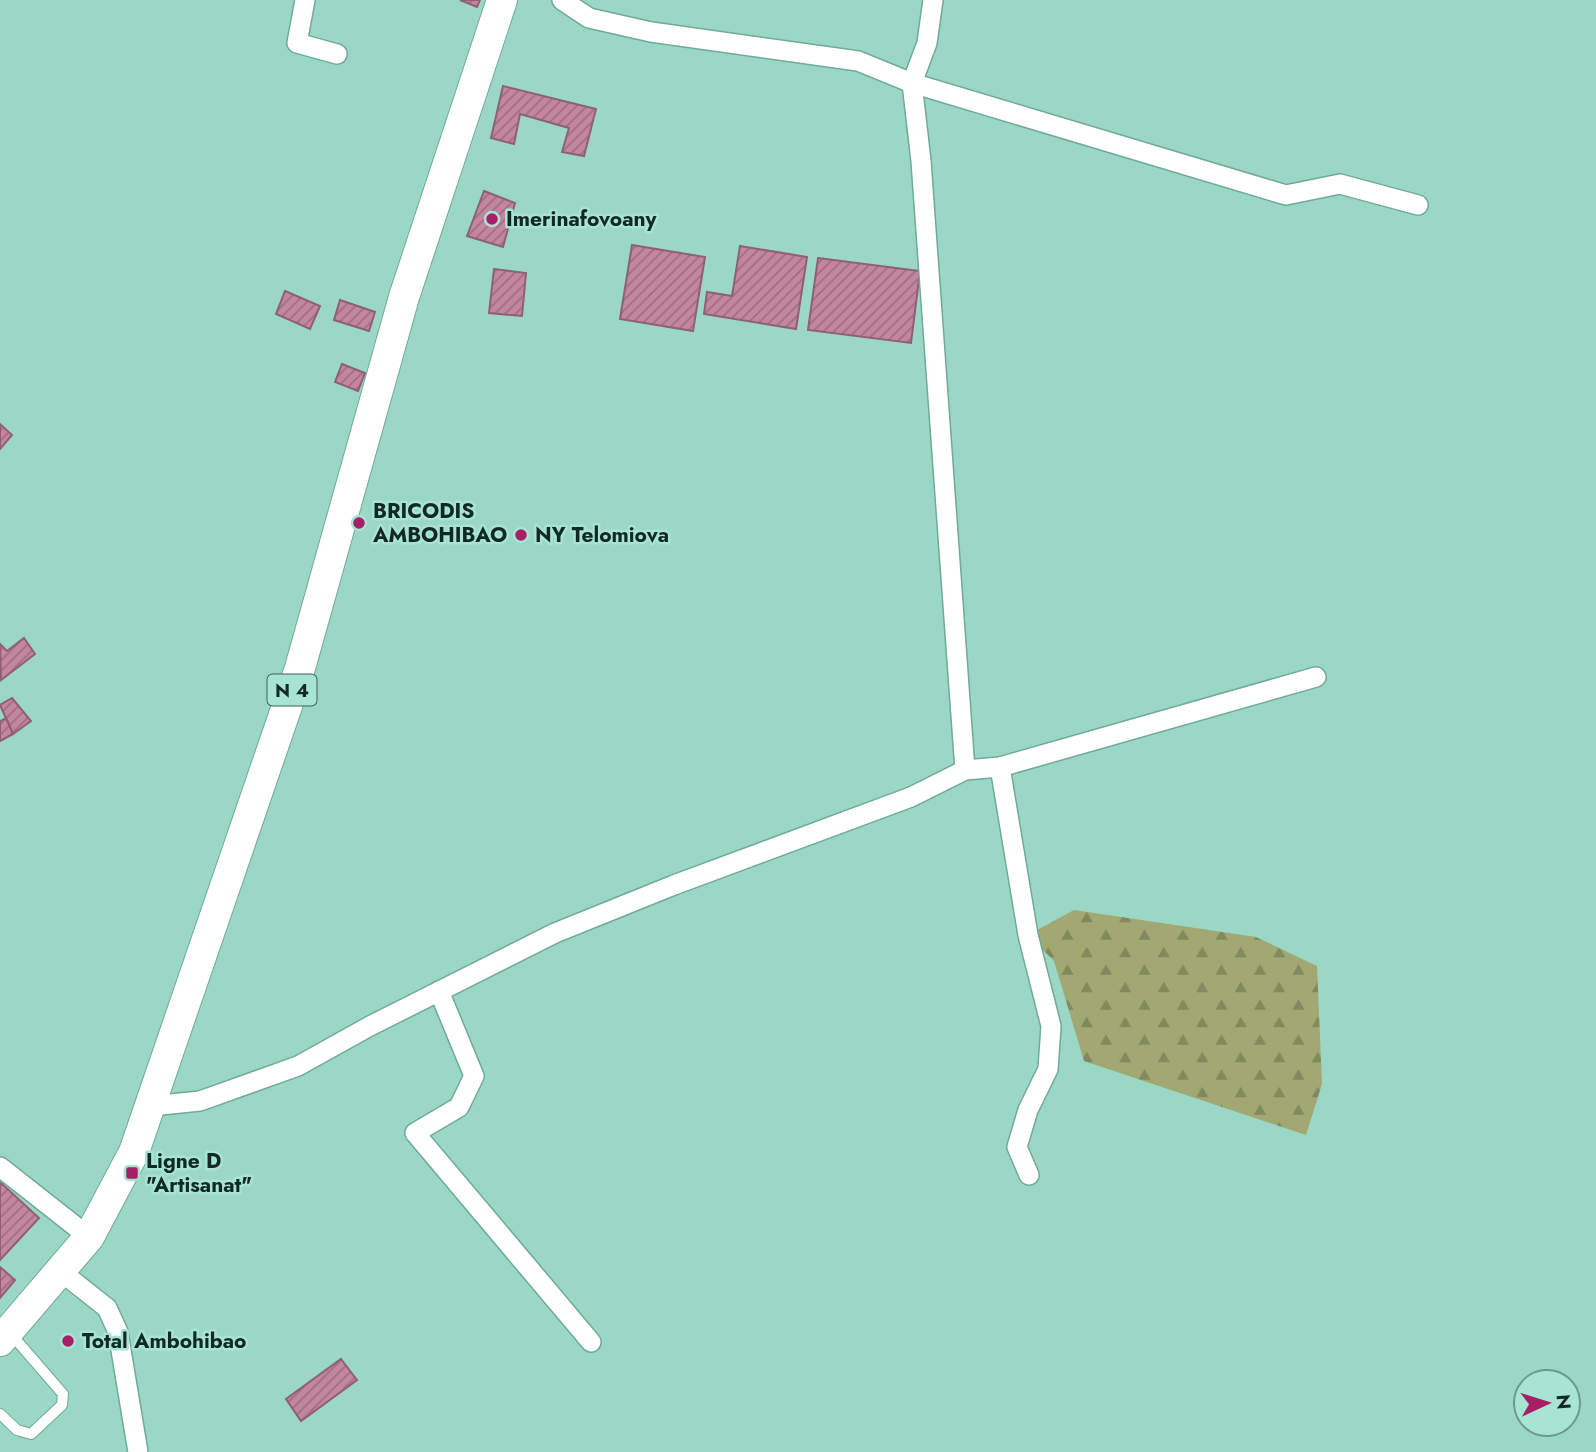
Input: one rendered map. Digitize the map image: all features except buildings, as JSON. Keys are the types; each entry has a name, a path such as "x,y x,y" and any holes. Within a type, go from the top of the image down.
{"main road":[{"name":"N 4","path":"4,1336 89,1237 124,1174 151,1106 300,668 404,297 502,0"}],"street":[{"path":"305,0 297,43 337,54"},
{"path":"562,0 589,18 651,32 858,61 912,83 1286,195 1340,184 1418,205"},
{"path":"933,0 927,43 912,83 921,161 965,770"},
{"path":"151,1106 200,1101 299,1066 555,933 674,885 911,797 965,770 1000,767 1316,677"},
{"path":"1000,767 1028,935 1051,1026 1048,1069 1028,1110 1017,1147 1029,1175"},
{"path":"439,991 474,1076 459,1107 415,1133 591,1342"},
{"path":"0,1167 89,1237"},
{"path":"59,1270 107,1308 118,1332 138,1452"}],"lane":[{"path":"0,1414 17,1430 31,1434 62,1405 63,1399 62,1394 4,1336"}],"green space":[{"path":"1074,910 1256,937 1317,966 1322,1084 1306,1135 1084,1061 1054,961 1028,935"}],"place":[{"name":"Imerinafovoany","path":"492,219"},
{"name":"BRICODIS AMBOHIBAO","path":"359,523"},
{"name":"NY Telomiova","path":"521,535"},
{"name":"Ligne D \"Artisanat\"","path":"132,1173"},
{"name":"Total Ambohibao","path":"68,1341"}]}
